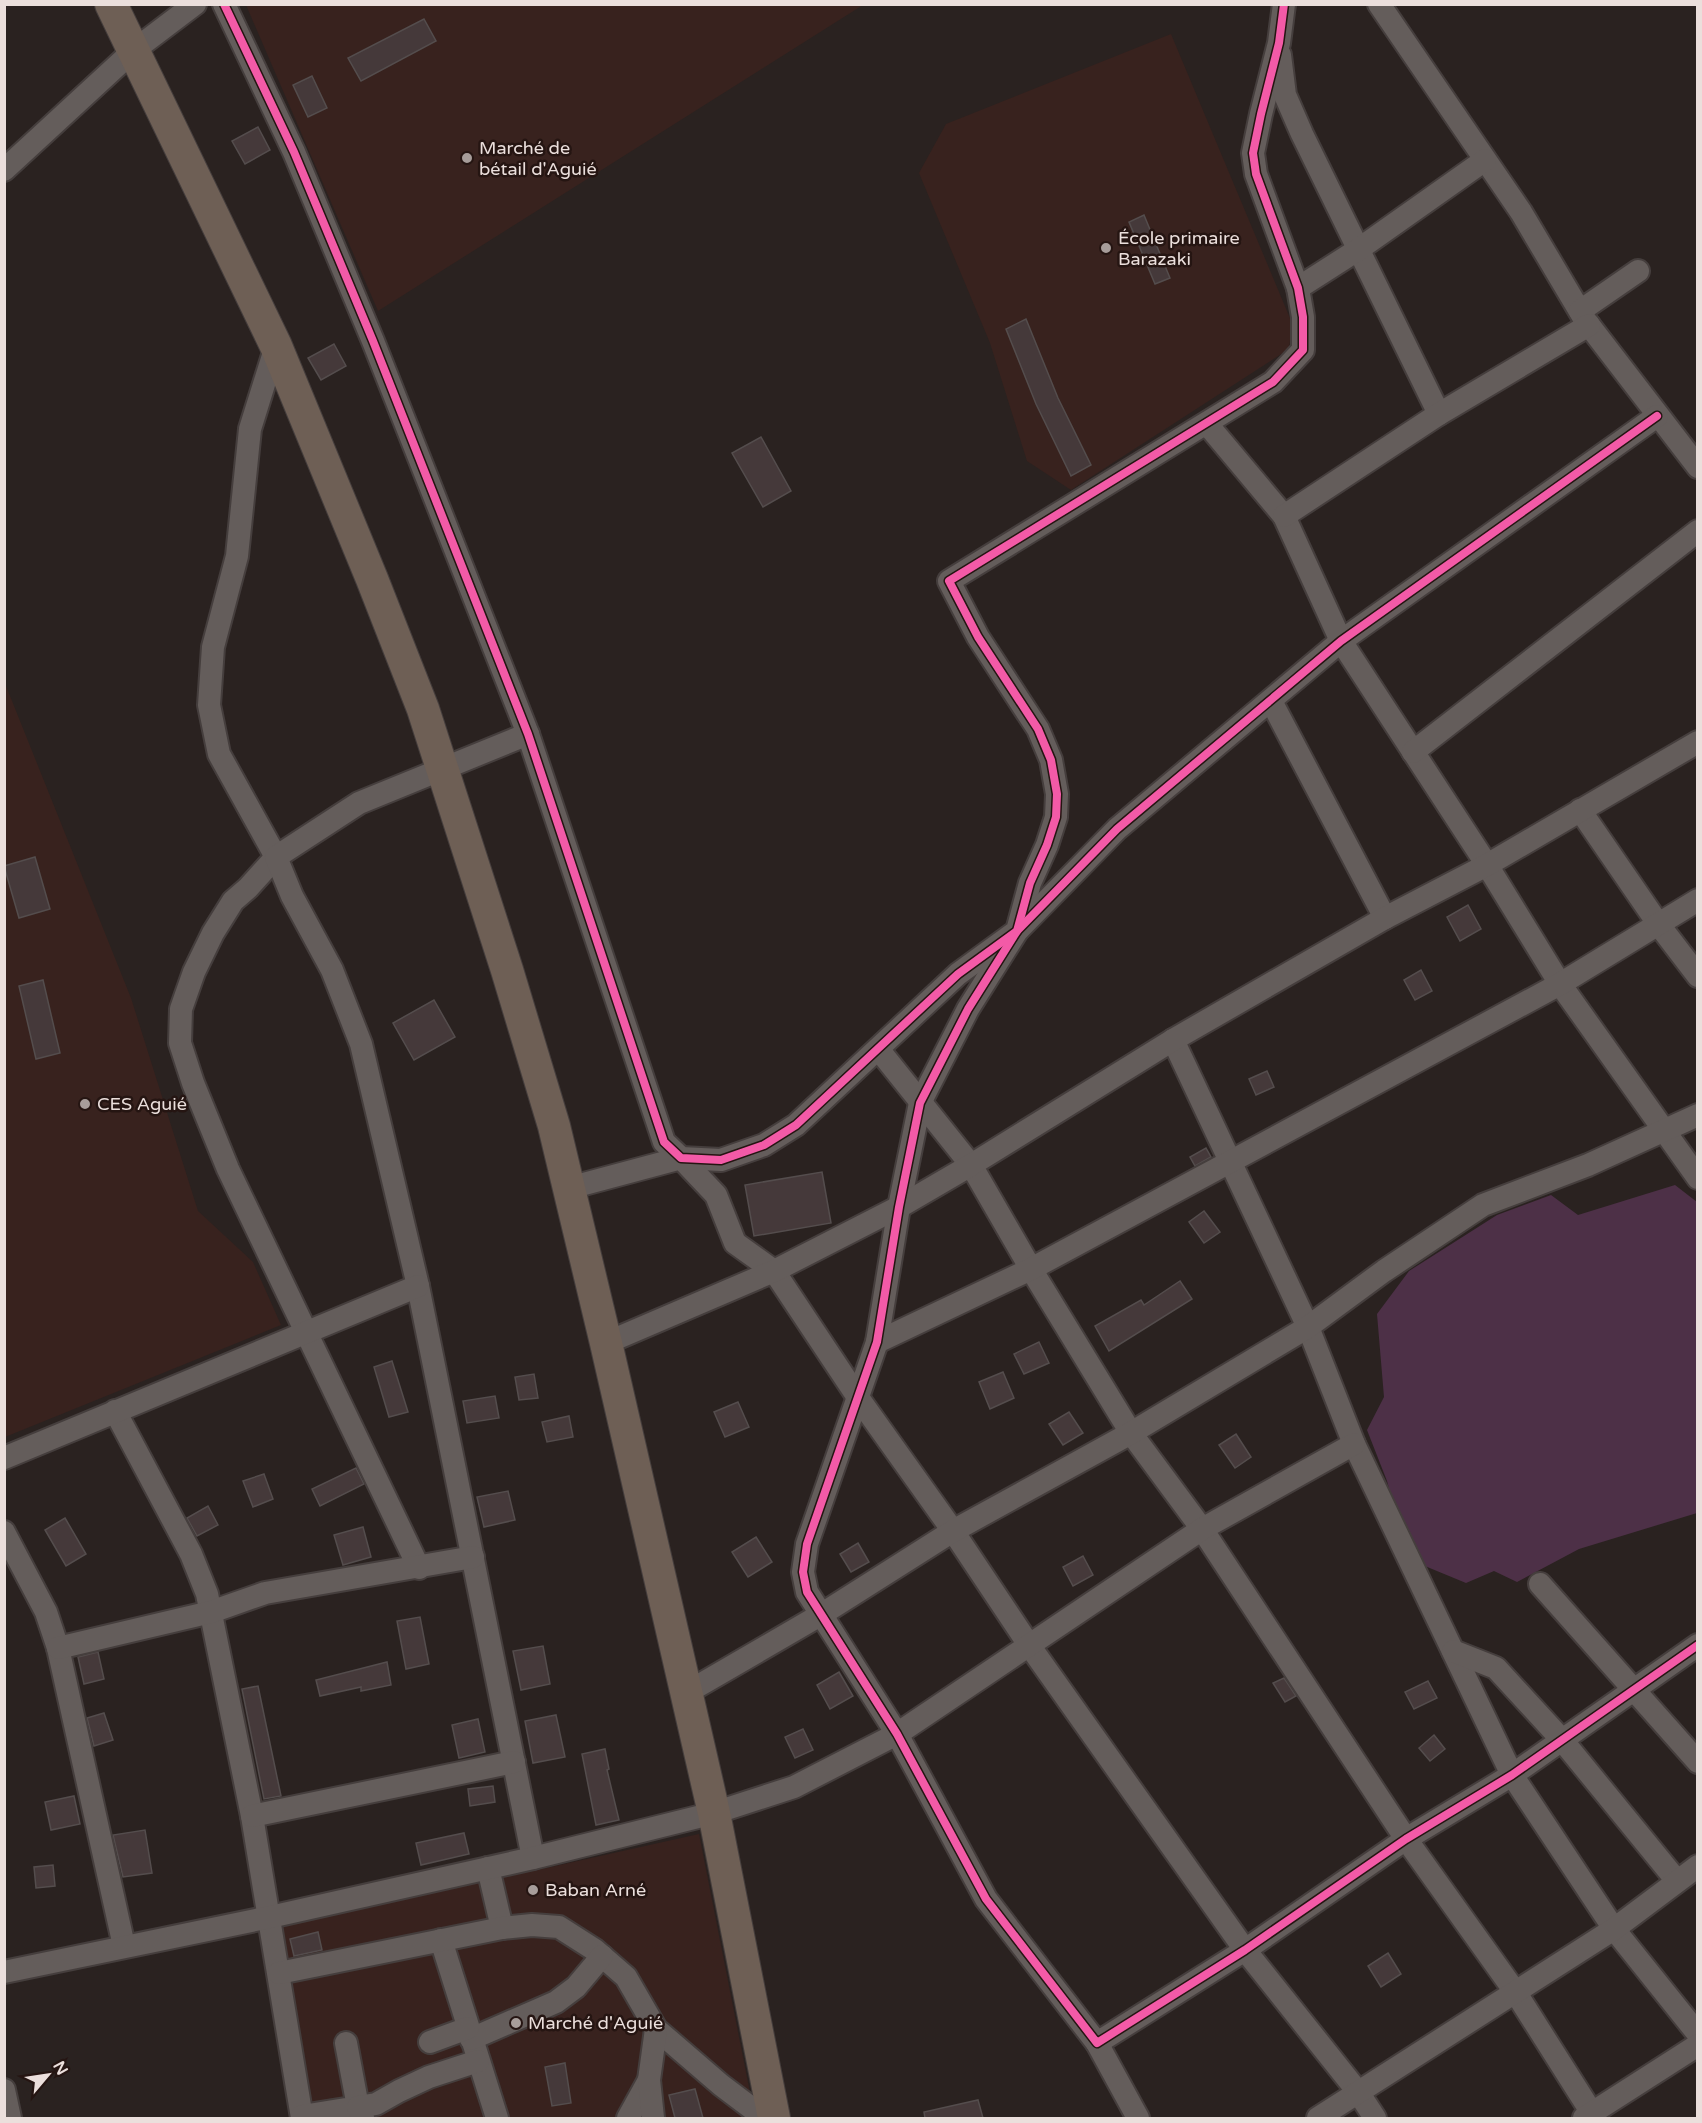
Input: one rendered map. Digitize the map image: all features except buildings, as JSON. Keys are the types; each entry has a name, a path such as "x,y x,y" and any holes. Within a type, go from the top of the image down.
{"highway":[{"path":"111,4 276,346 372,579 423,709 510,981 554,1126 606,1343 714,1813 773,2114"}],"street":[{"path":"4,170 133,51 195,4"},
{"path":"224,4 303,173 373,342 528,734 664,1142 716,1195 735,1243 774,1270 859,1399 1029,1646 1245,1950 1376,2118"},
{"path":"1138,2118 1097,2043 986,1899 897,1734 807,1592 803,1572 807,1544 877,1342 899,1207 920,1102 968,1009 1017,931 1030,883 1047,845 1056,817 1058,794 1051,760 1038,729 978,637 949,581 1273,382 1303,350 1303,317 1298,288 1256,174 1253,153 1279,43 1284,4"},
{"path":"1379,4 1521,212 1584,318 1698,467"},
{"path":"1279,43 1285,95 1439,414"},
{"path":"1298,288 1359,249 1485,159"},
{"path":"1284,516 1584,318 1638,271"},
{"path":"276,346 250,429 237,556 213,647 209,705 219,754 276,857 292,896 332,970 361,1044 418,1286 533,1858"},
{"path":"569,1188 681,1158 721,1160 764,1145 796,1125 958,974 1017,931 1117,829 1341,641 1657,416"},
{"path":"1207,424 1284,516 1341,641 1560,984 1662,1131 1698,1178"},
{"path":"1413,752 1698,531"},
{"path":"1271,701 1385,918"},
{"path":"419,1568 228,1169 193,1083 180,1042 181,1009 194,972 213,933 233,901 276,857 359,803 528,734"},
{"path":"606,1343 774,1270 899,1207 1173,1040 1385,918 1486,865 1580,810 1695,748"},
{"path":"1580,810 1659,925 1698,976"},
{"path":"877,1342 1031,1269 1560,984 1698,900"},
{"path":"1173,1040 1308,1328 1354,1444 1512,1775 1614,1929 1698,2034"},
{"path":"879,1050 971,1165 1131,1433 1202,1529 1407,1839 1516,1992 1590,2117 1698,2045"},
{"path":"686,1693 822,1614 952,1531 1131,1433 1308,1328 1384,1271 1483,1205 1588,1165 1698,1115"},
{"path":"4,1458 418,1286"},
{"path":"115,1411 191,1554 207,1594 252,1816 302,2117 360,2113 429,2077 478,2061"},
{"path":"4,1972 270,1917 533,1858 714,1813 794,1788 897,1734 1202,1529 1354,1444"},
{"path":"4,1532 46,1612 58,1648 124,1946"},
{"path":"58,1648 211,1612 265,1593 473,1557"},
{"path":"1540,1584 1698,1762"},
{"path":"1097,2043 1245,1950 1407,1839 1512,1775 1698,1645"},
{"path":"1453,1651 1496,1668 1562,1740 1677,1881"},
{"path":"252,1816 514,1762"},
{"path":"1318,2118 1614,1929 1698,1866"},
{"path":"488,1868 502,1928"},
{"path":"279,1972 502,1928 532,1925 559,1927 602,1956 626,1977 656,2030 758,2113 773,2114"},
{"path":"441,1940 497,2118"},
{"path":"430,2042 469,2033 556,2002 576,1987 602,1956"},
{"path":"653,2118 649,2079 656,2030"},
{"path":"346,2043 360,2113"},
{"path":"628,2118 649,2079"},
{"path":"4,2090 10,2118"}],"shaded area":[{"name":"Marché de bétail d'Aguié","path":"246,5 863,5 378,311"},
{"name":"École primaire Barazaki","path":"1171,34 1292,323 1289,349 1071,490 1027,461 990,343 919,173 946,124"},
{"name":"CES Aguié","path":"4,681 131,998 198,1211 253,1262 281,1325 5,1437"},
{"path":"1675,1185 1697,1202 1697,1513 1579,1549 1517,1582 1494,1571 1466,1583 1420,1564 1399,1526 1387,1481 1367,1430 1384,1397 1377,1314 1409,1271 1497,1215 1551,1195 1578,1215"},
{"name":"Marché d'Aguié","path":"699,1834 755,2118 311,2118 280,1927"}],"cycle path":[{"path":"224,4 294,152 373,341 528,734 664,1142 681,1158 721,1160 764,1145 796,1125 958,974 1017,931 1030,883 1047,845 1056,817 1057,794 1051,760 1038,729 978,637 949,581 1273,382 1303,350 1303,317 1298,288 1256,174 1253,153 1279,43 1284,4"},
{"path":"1657,416 1341,641 1117,829 1017,931 968,1009 920,1103 899,1207 877,1342 807,1544 803,1572 807,1592 897,1734 986,1899 1097,2043 1245,1950 1406,1839 1512,1775 1698,1645"}],"place":[{"name":"Marché de bétail d'Aguié","path":"467,158"},
{"name":"École primaire Barazaki","path":"1106,248"},
{"name":"CES Aguié","path":"85,1104"},
{"name":"Baban Arné","path":"533,1890"},
{"name":"Marché d'Aguié","path":"516,2023"}]}
